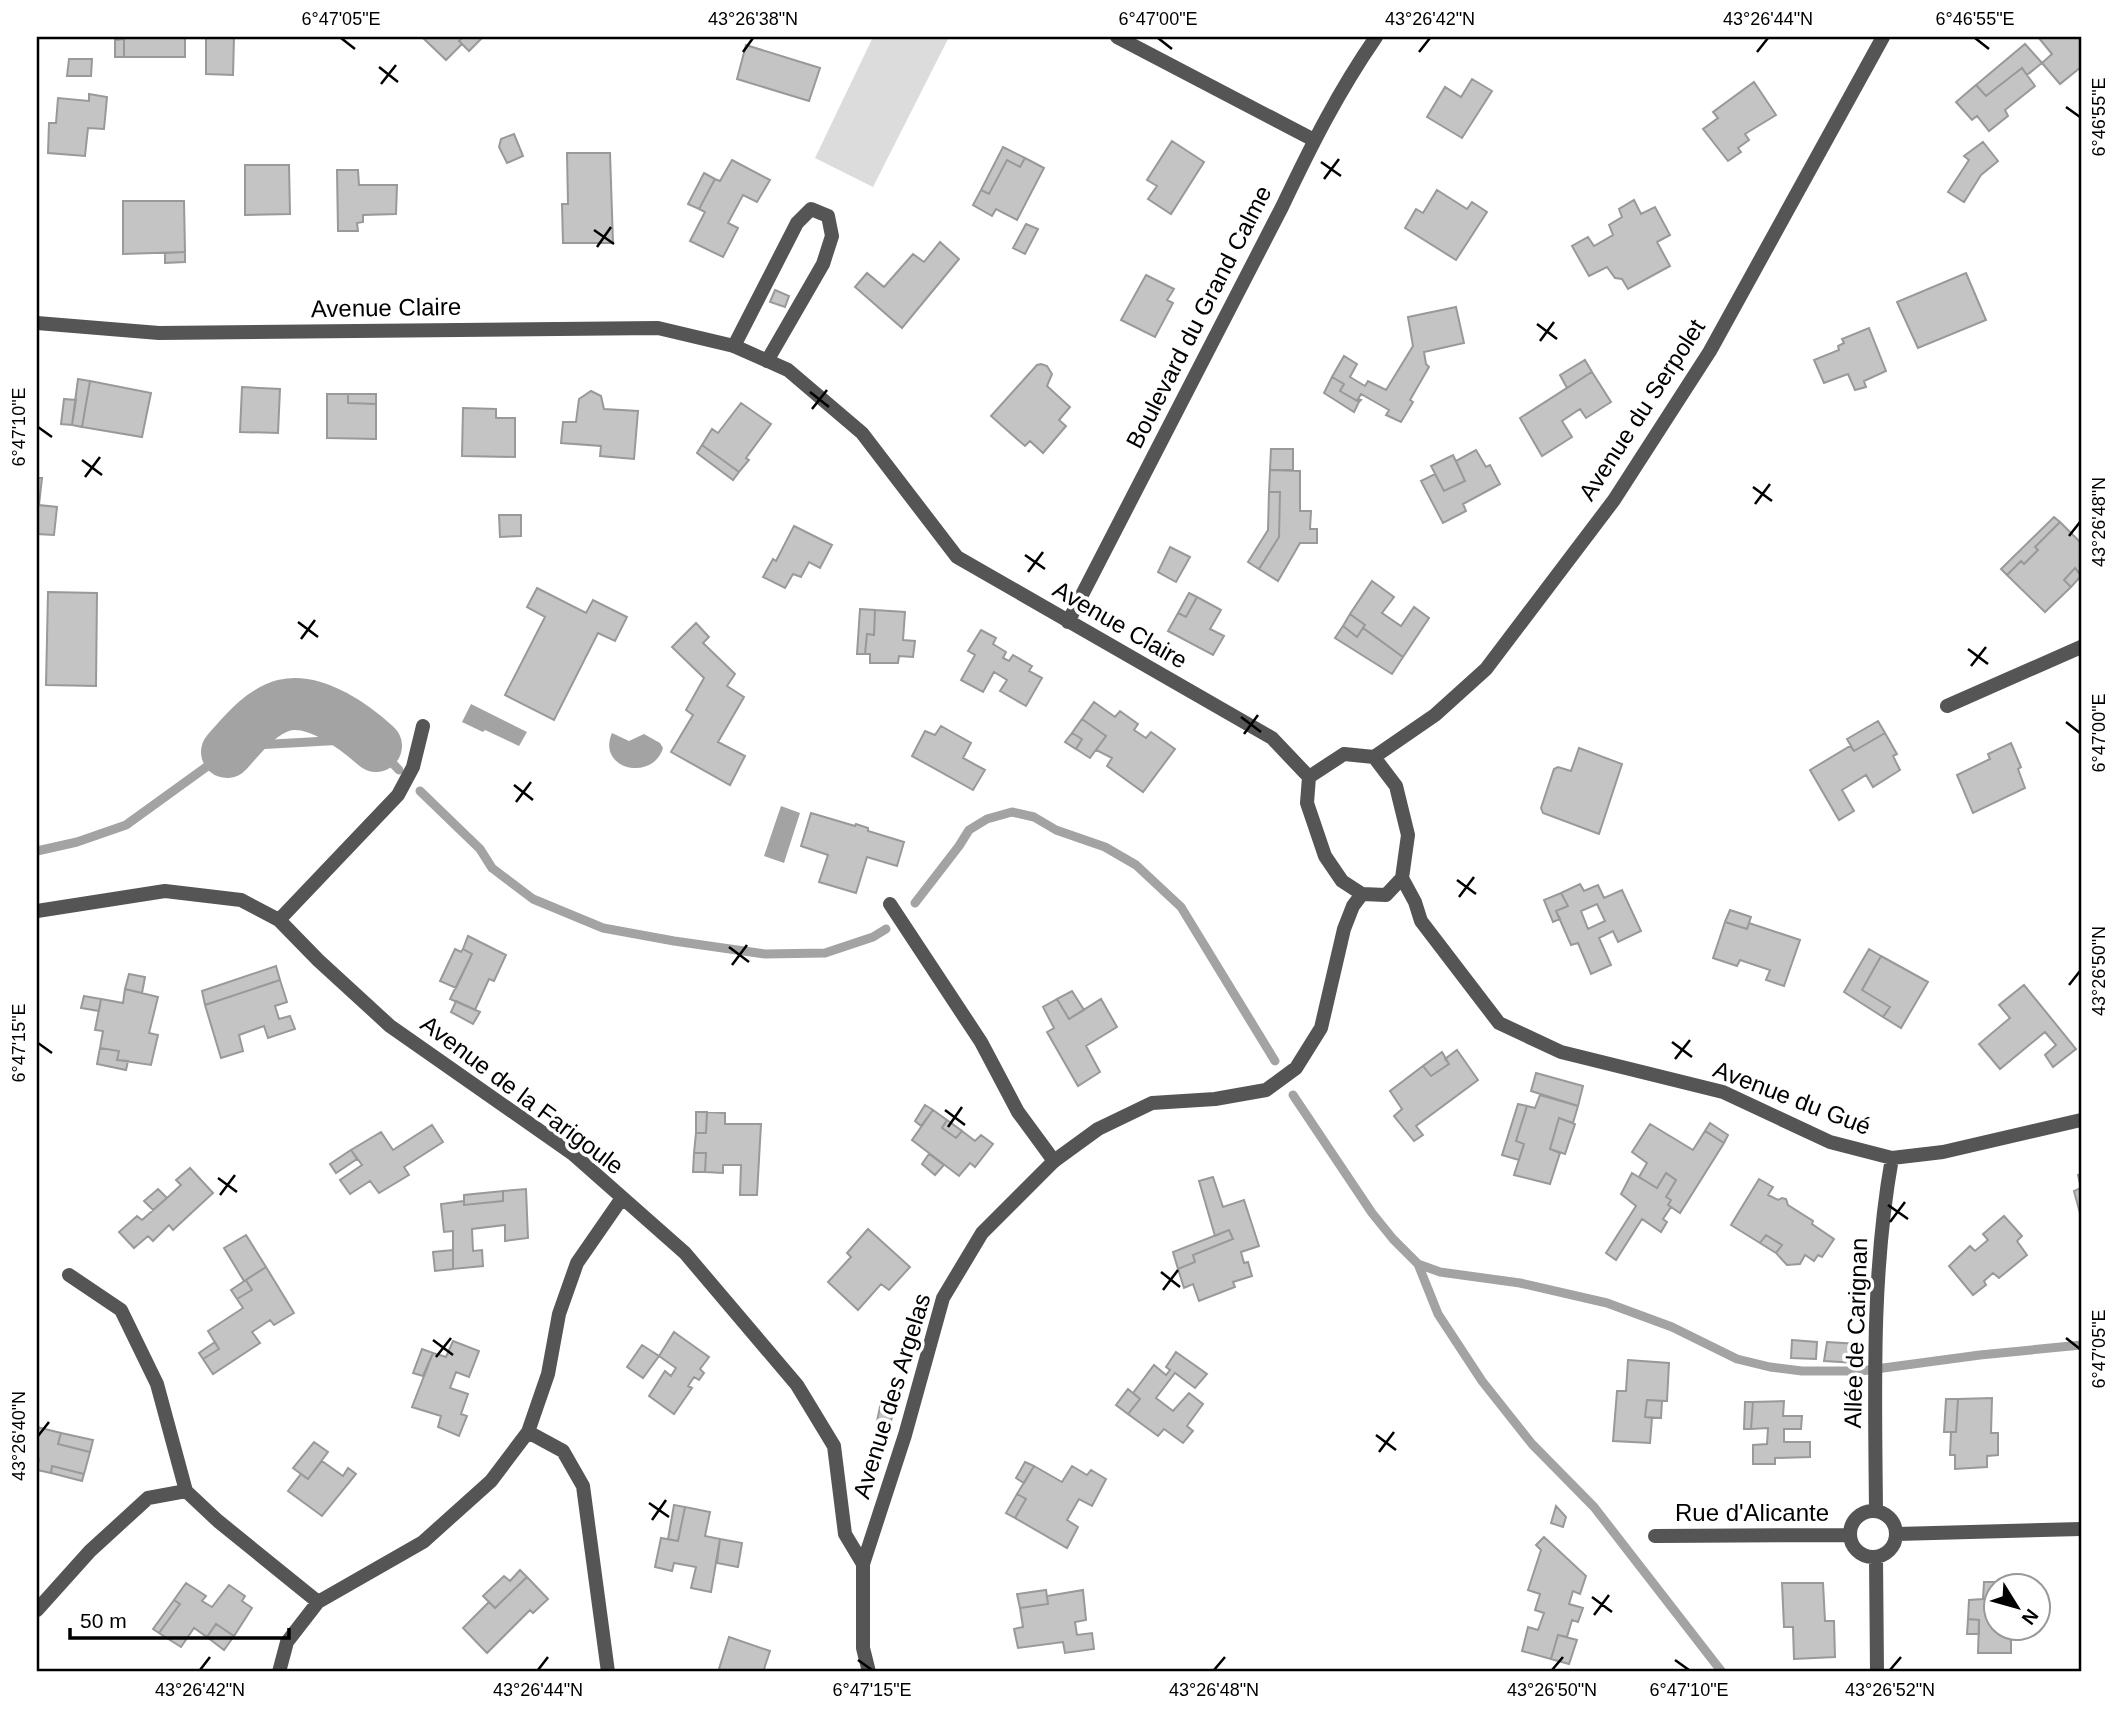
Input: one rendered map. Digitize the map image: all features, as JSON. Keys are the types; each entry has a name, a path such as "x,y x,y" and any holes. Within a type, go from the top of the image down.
{"street":[{"path":"1117,37 1314,140"},
{"name":"Boulevard du Grand Calme","path":"1068,622 1314,140 1345,83 1376,37"},
{"name":"Avenue du Serpolet","path":"1374,757 1435,715 1486,669 1615,500 1710,351 1883,37"},
{"path":"734,346 797,223 811,209 828,216 832,236 823,264 767,361"},
{"name":"Avenue Claire","path":"37,323 159,333 658,328 734,346 788,370 863,433 957,557 1272,738 1309,777"},
{"path":"1947,706 2081,648"},
{"path":"279,920 398,796 413,766 424,726"},
{"path":"1344,754 1374,757 1396,786 1408,835 1402,878 1385,895 1362,894 1342,881 1325,856 1307,803 1309,777 1344,754"},
{"name":"Avenue du Gué","path":"1402,878 1415,902 1421,921 1499,1023 1562,1052 1723,1092 1830,1142 1892,1158 1942,1152 2081,1120"},
{"name":"Avenue de la Farigoule","path":"37,911 165,891 241,900 279,920 390,1026 573,1154 685,1253 797,1385 834,1446 845,1534 863,1564"},
{"name":"Avenue des Argelas","path":"869,1672 863,1648 863,1564 905,1434 943,1298 982,1233 1054,1161 1098,1129 1152,1103 1215,1099 1266,1090 1296,1068 1321,1028 1344,929 1353,906 1362,894"},
{"path":"890,904 981,1042 1018,1112 1054,1161"},
{"name":"Allée de Carignan","path":"1876,1511 1876,1290 1884,1205 1892,1158"},
{"path":"279,1672 287,1642 318,1602 423,1542 491,1481 528,1433 548,1374 559,1314 577,1263 622,1198"},
{"path":"69,1275 121,1310 157,1384 186,1491 218,1521 318,1602"},
{"path":"528,1433 563,1451 583,1486 608,1672"},
{"path":"37,1610 90,1551 148,1498 186,1491"},
{"path":"1867,1511 1888,1516 1893,1521 1897,1534 1893,1547 1876,1557 1868,1557 1855,1549 1850,1535 1855,1520 1867,1511"},
{"path":"1897,1534 2081,1529"},
{"name":"Rue d'Alicante","path":"1655,1536 1850,1535"},
{"path":"1876,1557 1877,1672"}],"shaded area":[{"path":"873,37 949,37 873,187 815,158"},
{"path":"471,704 527,732 519,746 462,722"},
{"path":"612,733 629,741 644,734 660,743 663,748 657,759 649,765 628,767 618,763 612,756 609,746"},
{"path":"781,806 800,813 784,863 764,856"}],"building":[{"path":"124,37 185,37 185,57 124,57"},
{"path":"206,37 234,37 233,75 206,74"},
{"path":"422,37 463,37 459,41 462,44 446,60"},
{"path":"463,37 483,37 469,51 459,41"},
{"path":"2038,37 2081,37 2081,67 2060,84 2042,63 2052,54"},
{"path":"124,39 124,57 115,57 115,40"},
{"path":"2025,44 2042,63 2027,75 2022,68 1986,96 1976,85"},
{"path":"746,45 820,68 809,101 737,79"},
{"path":"69,59 92,59 91,76 67,76"},
{"path":"2022,68 2035,86 2005,110 2008,116 1989,131 1977,116 1972,120 1956,102 1976,85 1986,96"},
{"path":"1472,79 1492,91 1462,138 1427,117 1445,87 1461,97"},
{"path":"1754,82 1776,115 1745,134 1749,140 1738,148 1741,152 1728,161 1703,129 1718,118 1713,112"},
{"path":"89,94 107,97 104,129 88,128 85,156 48,153 49,123 56,123 58,98 89,101"},
{"path":"514,134 523,156 507,163 499,147 501,139"},
{"path":"1172,141 1204,162 1171,214 1148,199 1157,186 1147,180"},
{"path":"1983,142 1998,161 1981,175 1964,202 1948,192 1969,160 1964,156"},
{"path":"1003,147 1025,158 1020,167 1007,160 989,194 981,190"},
{"path":"567,153 610,153 613,243 563,243 562,204 568,204"},
{"path":"1025,158 1044,168 1017,220 996,209 992,216 973,205 981,190 989,194 1007,160 1020,167"},
{"path":"732,160 770,180 757,202 743,195 728,223 738,228 723,257 690,241 705,212 699,209 715,179 720,181"},
{"path":"245,165 289,165 290,214 245,215"},
{"path":"337,170 358,170 359,185 397,185 396,214 363,215 363,222 357,223 358,231 338,231"},
{"path":"704,173 715,179 699,209 688,204"},
{"path":"1437,190 1467,209 1472,202 1487,212 1456,260 1405,228 1416,209 1423,213"},
{"path":"1634,200 1641,214 1655,207 1670,235 1657,242 1670,266 1628,289 1622,279 1615,278 1607,267 1589,276 1572,246 1588,237 1594,246 1613,235 1609,225 1622,217 1619,209"},
{"path":"123,201 184,201 185,252 123,254"},
{"path":"1026,224 1038,229 1025,254 1013,248"},
{"path":"940,242 959,259 902,328 855,287 867,273 884,287 913,254 924,262"},
{"path":"185,252 185,262 165,263 165,253"},
{"path":"1966,273 1986,320 1918,348 1897,302"},
{"path":"1146,275 1174,289 1167,300 1173,303 1155,337 1121,320"},
{"path":"775,290 789,296 785,307 770,302"},
{"path":"1456,307 1464,343 1424,352 1429,367 1401,422 1386,415 1389,410 1361,394 1359,402 1340,391 1344,384 1332,377 1344,356 1357,364 1350,377 1365,386 1368,381 1386,390 1413,346 1408,317"},
{"path":"1869,328 1886,371 1864,381 1866,387 1855,390 1848,374 1824,383 1814,360 1839,350 1838,346 1844,343 1842,339"},
{"path":"1585,360 1592,372 1567,388 1560,375"},
{"path":"1037,365 1047,366 1052,374 1047,386 1070,407 1059,420 1066,426 1043,453 1030,441 1025,446 991,416"},
{"path":"1592,372 1611,402 1586,418 1580,409 1562,421 1572,437 1542,456 1520,418"},
{"path":"1332,377 1344,384 1340,391 1359,402 1354,412 1324,393"},
{"path":"78,379 90,381 82,427 72,425"},
{"path":"90,381 151,393 142,437 82,427"},
{"path":"242,387 280,389 278,433 240,432"},
{"path":"591,391 601,396 604,409 638,411 634,459 600,456 601,446 561,443 563,422 576,422 579,399"},
{"path":"327,394 348,394 348,403 376,404 376,439 327,438"},
{"path":"348,394 376,394 376,404 348,403"},
{"path":"64,399 76,400 72,425 61,424"},
{"path":"741,403 771,424 739,472 702,445 712,429 718,433"},
{"path":"463,408 496,409 496,418 515,418 515,457 462,456"},
{"path":"702,445 739,472 733,480 697,453"},
{"path":"1271,449 1293,449 1293,470 1270,470"},
{"path":"1476,450 1486,467 1490,465 1500,484 1463,504 1466,511 1443,523 1421,481 1435,474 1444,491 1465,481 1456,461"},
{"path":"1453,455 1465,481 1444,491 1431,466"},
{"path":"1270,470 1300,471 1300,511 1311,511 1310,529 1317,529 1317,543 1300,543 1278,581 1259,569 1279,537 1280,492 1269,492"},
{"path":"37,478 42,478 39,505 57,507 54,535 37,534"},
{"path":"1269,492 1280,492 1279,537 1259,569 1248,562 1268,530"},
{"path":"499,515 521,515 521,536 500,537"},
{"path":"2054,517 2060,522 2035,547 2038,550 2024,564 2021,561 2007,575 2001,569"},
{"path":"2060,522 2081,543 2081,575 2075,568 2064,580 2071,587 2045,612 2007,575 2021,561 2024,564 2038,550 2035,547"},
{"path":"794,526 832,545 820,568 809,562 801,577 793,574 785,588 763,577 773,559 776,561"},
{"path":"1170,547 1190,557 1176,582 1158,572"},
{"path":"2075,568 2081,576 2071,587 2064,580"},
{"path":"1372,581 1394,597 1382,613 1401,626 1414,607 1429,618 1403,657 1363,628 1365,625 1350,614"},
{"path":"537,588 586,613 593,600 627,617 615,641 598,633 554,720 505,695 545,617 527,607"},
{"path":"48,592 97,593 96,686 46,685"},
{"path":"1189,593 1197,597 1186,617 1178,613"},
{"path":"1197,597 1221,610 1210,629 1224,636 1213,655 1168,631 1178,613 1186,617"},
{"path":"860,609 875,610 874,635 867,634 865,654 857,654"},
{"path":"875,610 905,612 903,640 915,641 913,657 899,656 898,663 870,663 870,654 865,654 867,634 874,635"},
{"path":"1350,614 1365,625 1357,637 1343,626"},
{"path":"696,623 709,637 703,643 735,674 727,686 744,697 718,742 745,756 730,785 671,752 693,715 686,710 704,678 672,647"},
{"path":"1343,626 1357,637 1363,628 1403,657 1392,674 1335,638"},
{"path":"981,630 996,638 993,644 1006,652 1003,658 1009,661 1013,655 1032,666 1029,671 1042,678 1026,706 1000,691 1007,680 994,672 983,692 961,680 975,655 968,651"},
{"path":"1094,702 1115,717 1120,711 1138,724 1134,730 1146,738 1151,732 1175,749 1143,792 1107,766 1112,758 1096,750 1106,736 1082,719"},
{"path":"1082,719 1106,736 1090,758 1076,749 1082,739 1072,733"},
{"path":"1878,721 1885,733 1854,751 1847,739"},
{"path":"941,726 971,743 963,758 985,770 973,790 912,756 925,731 935,735"},
{"path":"1072,733 1082,739 1076,749 1065,742"},
{"path":"1885,733 1897,754 1893,756 1900,770 1873,787 1866,775 1842,790 1854,811 1839,820 1810,770 1850,746 1854,751"},
{"path":"2011,743 2021,767 2018,769 2025,788 1973,813 1957,775 1990,759 1988,754"},
{"path":"1579,748 1622,764 1599,834 1543,813 1541,808 1554,769 1558,767 1571,771"},
{"path":"811,813 855,826 856,824 868,828 868,831 904,842 897,866 867,857 856,893 819,882 828,855 801,846"},
{"path":"1580,884 1584,891 1598,885 1604,898 1622,890 1641,931 1618,942 1613,931 1599,938 1611,965 1591,974 1578,943 1571,945 1556,911 1568,906 1561,893","holes":["1597,904 1605,921 1588,929 1581,911"]},
{"path":"1561,893 1568,906 1556,911 1560,919 1553,922 1544,900"},
{"path":"1730,910 1751,917 1747,929 1725,922"},
{"path":"1725,922 1747,929 1749,923 1800,940 1784,986 1766,980 1770,970 1740,960 1737,966 1713,958"},
{"path":"468,936 506,955 494,981 489,979 475,1010 450,999 472,954 463,949"},
{"path":"455,949 461,952 463,949 472,954 456,988 440,981"},
{"path":"1869,949 1881,956 1862,990 1890,1007 1883,1017 1844,992"},
{"path":"1881,956 1928,982 1901,1028 1883,1017 1890,1007 1862,990"},
{"path":"276,966 280,980 205,1005 202,991"},
{"path":"129,974 145,977 142,993 125,989"},
{"path":"280,980 287,1002 275,1006 279,1019 290,1016 295,1029 268,1038 264,1026 239,1035 243,1051 221,1058 205,1005"},
{"path":"2024,985 2076,1049 2053,1067 2045,1055 2056,1045 2045,1032 2000,1069 1979,1044 2010,1018 1999,1005"},
{"path":"125,989 158,997 149,1033 158,1035 151,1065 117,1060 119,1051 100,1048 103,1031 95,1030 101,999 123,1003"},
{"path":"1072,991 1084,1010 1069,1019 1057,999"},
{"path":"84,996 101,999 99,1011 81,1008"},
{"path":"1057,999 1069,1019 1101,999 1117,1027 1086,1046 1100,1072 1078,1086 1047,1032 1054,1028 1043,1007"},
{"path":"456,1001 480,1012 473,1024 451,1012"},
{"path":"100,1048 119,1051 117,1060 128,1061 126,1070 97,1064"},
{"path":"1457,1050 1478,1080 1416,1126 1423,1135 1414,1141 1394,1116 1402,1109 1390,1091 1423,1066 1431,1076 1449,1064 1445,1059"},
{"path":"1442,1052 1449,1064 1431,1076 1423,1066"},
{"path":"1536,1073 1583,1086 1578,1106 1531,1091"},
{"path":"1540,1095 1578,1106 1573,1123 1559,1118 1550,1149 1560,1153 1550,1184 1514,1175 1524,1144 1516,1141 1527,1106 1535,1108"},
{"path":"1518,1104 1527,1106 1516,1141 1524,1144 1519,1160 1502,1155"},
{"path":"925,1105 933,1110 921,1126 915,1121"},
{"path":"933,1110 947,1120 942,1128 956,1138 962,1131 975,1141 981,1135 993,1144 975,1167 970,1163 959,1176 912,1140"},
{"path":"696,1112 707,1112 706,1133 696,1133"},
{"path":"707,1112 725,1113 725,1124 761,1124 757,1195 740,1195 741,1165 723,1165 723,1173 705,1172 706,1153 694,1153 696,1133 706,1133"},
{"path":"1559,1118 1575,1124 1565,1154 1550,1149"},
{"path":"947,1120 962,1131 956,1138 942,1128"},
{"path":"1710,1123 1728,1135 1724,1143 1705,1131"},
{"path":"1650,1124 1693,1150 1705,1131 1724,1143 1680,1213 1668,1205 1671,1200 1666,1197 1676,1180 1666,1173 1657,1188 1639,1177 1647,1163 1632,1152"},
{"path":"432,1125 443,1142 404,1167 409,1175 379,1193 370,1181 350,1194 340,1180 362,1165 351,1150 381,1132 393,1150"},
{"path":"351,1150 357,1159 336,1173 330,1164"},
{"path":"694,1153 706,1153 705,1172 693,1172"},
{"path":"929,1154 944,1165 935,1175 922,1164"},
{"path":"190,1168 213,1193 173,1230 169,1225 153,1241 148,1236 134,1248 119,1232 137,1216 142,1220 167,1198 181,1185 176,1180"},
{"path":"1632,1173 1657,1188 1666,1173 1676,1180 1666,1197 1671,1200 1668,1205 1671,1207 1663,1219 1667,1222 1661,1232 1642,1219 1616,1260 1606,1253 1636,1206 1621,1194"},
{"path":"1213,1177 1223,1207 1244,1200 1259,1246 1241,1252 1244,1263 1248,1262 1252,1276 1233,1282 1235,1287 1199,1301 1193,1284 1184,1288 1178,1269 1195,1262 1193,1255 1233,1239 1229,1230 1215,1236 1199,1181"},
{"path":"1759,1179 1773,1187 1768,1195 1778,1200 1786,1199 1788,1205 1834,1239 1822,1257 1818,1255 1814,1261 1805,1255 1800,1264 1787,1265 1776,1253 1782,1245 1766,1235 1760,1243 1731,1225"},
{"path":"2081,1188 2081,1217 2074,1191"},
{"path":"158,1189 167,1198 153,1210 144,1201"},
{"path":"526,1189 528,1238 505,1241 505,1225 472,1229 473,1251 482,1250 483,1266 453,1269 453,1231 444,1232 441,1204 464,1201 464,1205 503,1201 503,1191"},
{"path":"503,1191 503,1201 464,1205 464,1195"},
{"path":"2004,1216 2022,1236 2017,1241 2027,1255 1999,1278 1993,1273 1984,1281 1986,1285 1973,1295 1949,1266 1970,1246 1975,1251 1988,1240 1983,1234"},
{"path":"868,1229 910,1267 889,1290 881,1284 858,1310 828,1282 851,1257 847,1253"},
{"path":"1229,1230 1233,1239 1193,1255 1195,1262 1178,1269 1173,1252"},
{"path":"246,1235 266,1267 244,1281 224,1248"},
{"path":"1766,1235 1782,1245 1776,1253 1760,1243"},
{"path":"453,1250 453,1269 435,1271 433,1252"},
{"path":"266,1267 294,1313 274,1325 270,1320 252,1332 260,1343 213,1374 203,1359 219,1349 208,1331 243,1308 237,1299 252,1290 246,1280"},
{"path":"246,1280 252,1290 237,1299 231,1290"},
{"path":"674,1332 709,1357 700,1369 704,1373 699,1380 694,1377 688,1386 692,1388 674,1414 649,1396 665,1371 671,1376 676,1368 659,1356"},
{"path":"1792,1340 1817,1342 1816,1359 1791,1358"},
{"path":"453,1341 479,1351 469,1377 456,1372 450,1388 468,1394 461,1414 467,1416 459,1436 438,1427 441,1416 412,1407 433,1353 446,1357"},
{"path":"215,1342 219,1349 203,1359 199,1353"},
{"path":"1827,1342 1859,1344 1857,1363 1824,1361"},
{"path":"642,1345 659,1356 643,1378 627,1367"},
{"path":"422,1349 433,1353 423,1376 413,1373"},
{"path":"1176,1352 1207,1374 1195,1388 1175,1373 1156,1398 1173,1411 1189,1393 1203,1404 1187,1426 1193,1431 1183,1443 1164,1429 1158,1436 1128,1414 1140,1399 1133,1393 1154,1365 1166,1375 1170,1370 1166,1367"},
{"path":"1628,1360 1669,1363 1667,1401 1647,1400 1645,1417 1652,1418 1650,1443 1613,1441 1617,1391 1626,1391"},
{"path":"1128,1389 1140,1399 1128,1414 1116,1405"},
{"path":"1992,1398 1991,1433 1998,1433 1998,1455 1987,1456 1987,1467 1955,1469 1955,1455 1950,1455 1951,1432 1956,1432 1958,1399"},
{"path":"1946,1399 1958,1399 1956,1432 1944,1432"},
{"path":"1647,1400 1662,1401 1661,1418 1645,1417"},
{"path":"1784,1401 1783,1416 1802,1416 1801,1429 1784,1429 1784,1442 1810,1442 1810,1457 1775,1458 1775,1464 1753,1464 1753,1445 1767,1444 1768,1428 1751,1429 1753,1402"},
{"path":"881,1402 895,1405 889,1429 876,1426"},
{"path":"1745,1402 1753,1402 1751,1429 1744,1429"},
{"path":"37,1427 61,1433 58,1444 90,1452 84,1474 52,1466 51,1473 37,1470"},
{"path":"61,1433 93,1440 90,1452 58,1444"},
{"path":"314,1442 328,1452 308,1479 293,1468"},
{"path":"322,1461 343,1476 348,1468 356,1474 322,1516 288,1491 301,1474 308,1479"},
{"path":"1025,1462 1034,1466 1024,1483 1016,1478"},
{"path":"52,1466 84,1474 82,1481 51,1473"},
{"path":"1034,1466 1062,1482 1072,1466 1087,1475 1091,1470 1106,1479 1092,1506 1079,1499 1067,1520 1078,1527 1067,1548 1015,1518 1026,1499 1017,1494"},
{"path":"1017,1494 1026,1499 1015,1518 1006,1513"},
{"path":"674,1505 685,1507 678,1541 668,1539"},
{"path":"1556,1506 1566,1517 1563,1527 1551,1523"},
{"path":"685,1507 710,1512 705,1536 720,1539 711,1592 691,1588 696,1567 674,1563 672,1571 655,1567 661,1538 678,1541"},
{"path":"1544,1537 1586,1576 1580,1594 1573,1591 1569,1604 1583,1608 1578,1622 1572,1620 1567,1637 1558,1635 1551,1659 1522,1651 1528,1627 1538,1630 1544,1613 1535,1610 1540,1594 1528,1590 1541,1550 1536,1545"},
{"path":"720,1539 742,1543 738,1567 717,1563"},
{"path":"520,1570 527,1577 495,1608 483,1596 504,1576 510,1581"},
{"path":"527,1577 548,1599 533,1613 530,1610 487,1653 463,1628 489,1602 495,1608"},
{"path":"186,1583 206,1596 202,1601 212,1607 229,1585 245,1596 242,1601 252,1608 234,1636 216,1624 207,1637 194,1628 181,1647 159,1633 180,1604 174,1600"},
{"path":"1782,1583 1823,1583 1825,1621 1834,1621 1835,1657 1794,1659 1793,1627 1784,1627"},
{"path":"1046,1590 1048,1604 1020,1608 1017,1594"},
{"path":"1083,1590 1086,1620 1075,1622 1077,1635 1092,1633 1094,1649 1065,1653 1063,1642 1018,1648 1014,1629 1023,1627 1020,1608 1048,1604 1047,1596"},
{"path":"1982,1599 1982,1642 2011,1642 2011,1653 1978,1653 1979,1620 1968,1619 1969,1600"},
{"path":"174,1600 180,1604 159,1633 153,1629"},
{"path":"1968,1619 1979,1620 1979,1634 1967,1634"},
{"path":"216,1624 234,1636 224,1650 207,1637"},
{"path":"1558,1635 1577,1640 1569,1664 1551,1659"},
{"path":"729,1637 770,1651 763,1672 718,1672"}],"waterway":[{"path":"227,752 268,712 285,705 297,704 334,716 376,746"},
{"path":"37,851 77,842 126,825 227,752 255,745 345,740 376,746 399,770"},
{"path":"420,791 480,849 492,868 533,899 603,928 765,954 825,953 873,937 886,929"},
{"path":"915,903 969,830 987,819 1012,812 1034,817 1056,830 1105,847 1136,865 1181,907 1275,1061"},
{"path":"1293,1095 1372,1213 1393,1239 1418,1264 1440,1272 1520,1283 1607,1303 1672,1327 1737,1359 1802,1371 1861,1371 2081,1345"},
{"path":"1418,1264 1438,1314 1482,1381 1532,1444 1594,1507 1722,1672"}]}
